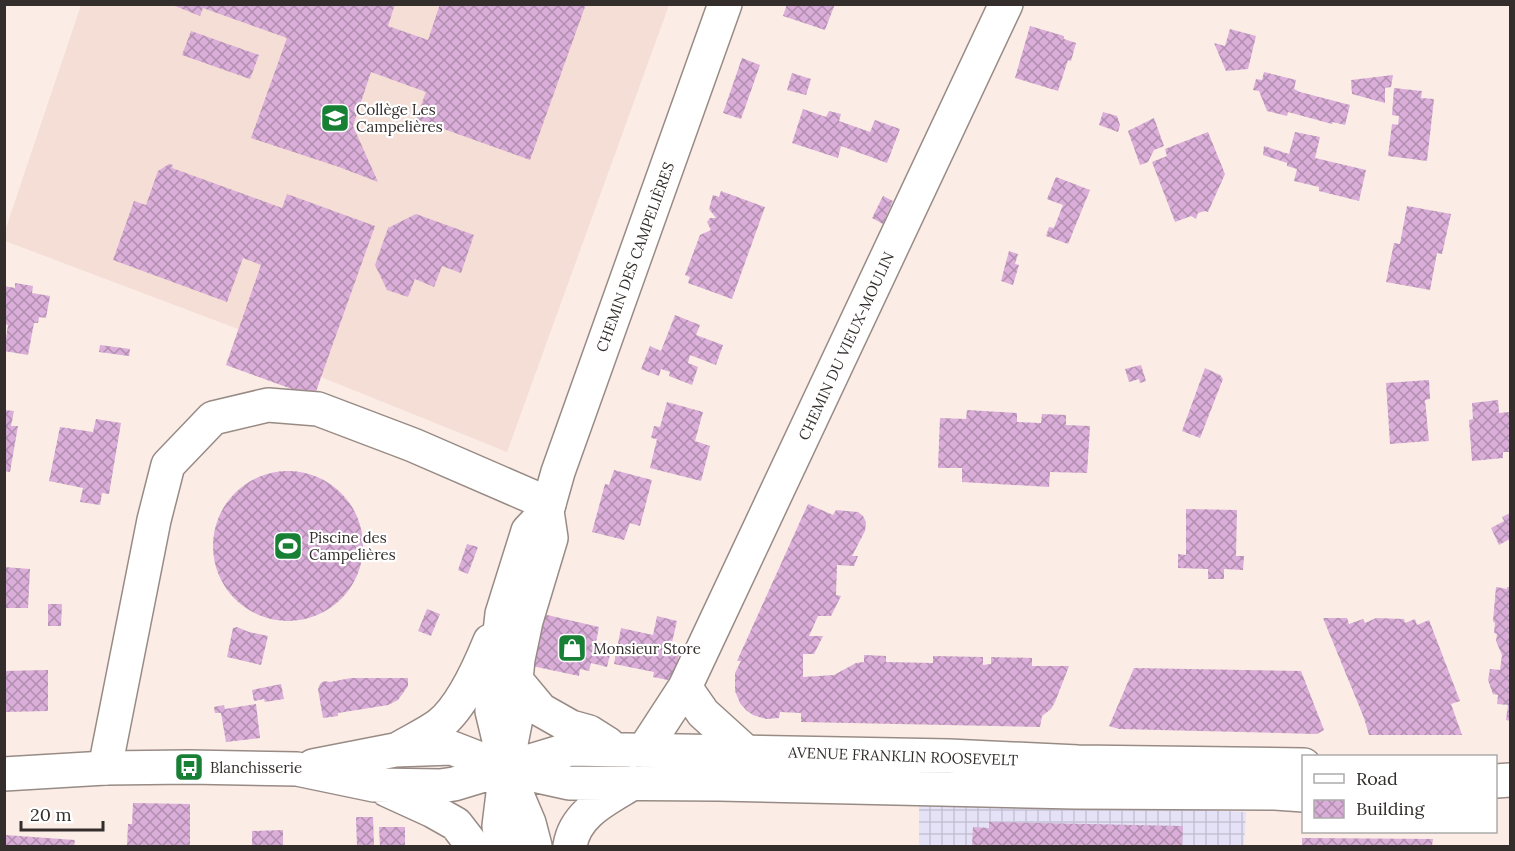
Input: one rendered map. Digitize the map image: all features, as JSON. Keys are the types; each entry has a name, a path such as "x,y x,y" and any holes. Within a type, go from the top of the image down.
{"main road":[{"name":"CHEMIN DES CAMPELIÈRES","path":"506,769 517,714 516,680 526,621 551,538 548,507 558,472 725,4"},
{"name":"CHEMIN DU VIEUX-MOULIN","path":"631,750 685,687 1006,4"},
{"path":"105,768 154,520 168,465 213,418 268,405 318,409 413,445 548,507"},
{"name":"CHEMIN DES CAMPELIÈRES","path":"506,769 492,711 502,614 528,531 548,507"},
{"path":"395,750 440,724 456,707 480,664 502,614"},
{"path":"516,680 541,710 571,727 631,750"},
{"path":"685,687 703,713 746,752 746,784"},
{"name":"AVENUE FRANKLIN ROOSEVELT","path":"297,769 395,750 452,748 506,769 569,783 746,784 1302,795"},
{"name":"AVENUE FRANKLIN ROOSEVELT","path":"297,769 374,785 440,786 454,784 570,749 949,756 1078,762 1302,765"},
{"path":"4,774 105,768 297,769"},
{"path":"502,846 499,826 506,769"},
{"path":"506,769 529,823 535,846"},
{"path":"570,846 572,833 593,807 635,783"},
{"path":"374,785 433,811 456,824 473,846"}],"shaded area":[{"name":"Collège Les Campelières","path":"81,5 669,5 507,452 321,377 314,397 226,365 238,329 5,241 5,231"},
{"path":"919,799 1246,812 1244,846 919,846"}],"building":[{"path":"170,4 395,4 388,26 428,40 440,4 586,4 530,160 416,119 426,92 371,72 353,126 378,182 251,138 287,38 203,8 200,16"},
{"path":"787,4 835,4 825,30 783,16"},
{"path":"1030,26 1064,36 1064,39 1076,43 1058,91 1015,78"},
{"path":"1230,29 1256,36 1248,69 1226,71 1214,43 1225,46"},
{"path":"191,31 259,55 250,79 182,55"},
{"path":"742,58 760,65 741,119 723,113"},
{"path":"1264,72 1296,80 1294,89 1300,92 1350,105 1345,125 1333,122 1332,124 1288,112 1287,116 1267,111 1259,91 1253,90 1256,79 1262,80"},
{"path":"792,73 811,79 806,95 787,90"},
{"path":"1393,75 1391,87 1385,88 1385,103 1352,94 1351,80"},
{"path":"1394,88 1422,91 1421,98 1434,99 1427,161 1388,156 1392,124 1398,125 1399,116 1392,115"},
{"path":"803,109 826,117 829,111 841,114 839,121 870,132 875,120 900,129 887,163 841,146 838,158 792,143"},
{"path":"1103,112 1117,116 1120,125 1118,132 1099,125"},
{"path":"1154,118 1164,146 1154,150 1148,162 1140,165 1128,131"},
{"path":"1208,132 1225,174 1208,212 1198,213 1196,219 1191,216 1175,222 1152,162 1167,156 1165,149"},
{"path":"1295,132 1320,137 1315,158 1366,170 1359,201 1319,191 1319,187 1294,181 1297,169 1263,155 1264,146 1289,154"},
{"path":"169,164 173,165 172,168 282,208 287,194 375,226 314,397 226,365 261,265 243,258 227,302 113,260 134,201 146,205 158,171"},
{"path":"1056,177 1090,190 1068,244 1046,236 1049,227 1054,228 1063,205 1047,199"},
{"path":"721,191 765,207 732,299 688,283 690,277 685,275 700,235 711,230 707,222 710,218 716,218 709,209 713,195 719,197"},
{"path":"883,196 893,201 883,224 872,218"},
{"path":"1407,206 1451,214 1442,254 1437,253 1430,290 1386,282 1394,243 1400,244"},
{"path":"416,214 474,235 461,273 442,266 434,287 415,279 408,297 387,290 375,265 388,228"},
{"path":"1009,251 1018,254 1015,264 1019,265 1013,285 1001,281"},
{"path":"15,283 33,286 32,293 50,296 46,318 39,317 38,323 34,323 28,355 4,351 8,325 4,324 4,286 15,288"},
{"path":"675,315 700,325 696,335 723,345 716,365 690,355 688,363 698,367 692,385 669,376 670,372 661,369 659,376 641,369 650,346 661,351"},
{"path":"100,345 130,349 129,356 99,352"},
{"path":"1141,365 1146,381 1140,383 1139,379 1129,382 1125,369"},
{"path":"1205,368 1220,375 1223,379 1200,438 1182,431"},
{"path":"1429,380 1430,399 1425,400 1429,441 1390,444 1386,383"},
{"path":"1498,400 1499,413 1510,412 1510,452 1503,452 1503,458 1472,461 1469,420 1473,419 1472,403"},
{"path":"667,402 703,412 695,441 710,446 701,481 650,468 657,439 651,438 654,426 660,427"},
{"path":"4,410 14,411 11,426 18,426 10,472 4,471"},
{"path":"967,410 1017,413 1017,422 1041,423 1042,414 1066,415 1066,425 1090,426 1087,473 1050,472 1049,487 962,482 962,468 938,468 940,418 966,419"},
{"path":"96,419 121,423 109,494 102,493 100,505 80,502 83,488 49,481 60,427 93,432"},
{"path":"614,470 652,480 640,526 630,523 624,540 592,532 605,484 609,485"},
{"name":"Piscine des Campelières","path":"288,471 317,477 341,493 357,517 363,546 357,575 341,599 317,615 288,621 259,615 235,599 219,575 213,546 219,517 235,493 259,477"},
{"path":"808,504 833,515 836,510 858,512 866,522 865,531 852,556 858,556 854,566 837,565 836,595 841,596 831,616 818,616 809,636 823,636 814,654 803,654 803,677 834,675 856,663 864,662 864,655 886,656 886,662 933,663 933,656 983,657 983,665 991,664 991,657 1032,658 1032,666 1069,666 1055,702 1051,709 1042,716 1040,727 801,722 801,713 780,712 779,718 766,719 746,710 735,691 735,673 741,661 737,661"},
{"path":"1186,509 1237,510 1236,556 1244,556 1243,570 1224,569 1224,579 1208,579 1208,569 1178,568 1178,554 1186,555"},
{"path":"1510,513 1510,539 1499,545 1491,528 1504,521 1502,517"},
{"path":"467,544 478,547 468,574 458,570"},
{"path":"4,567 30,569 28,608 4,608"},
{"path":"1496,587 1507,589 1510,587 1510,721 1506,720 1508,705 1497,704 1498,695 1493,694 1488,680 1490,669 1500,670 1502,655 1496,641 1497,634 1494,633"},
{"path":"48,604 62,604 61,626 48,626"},
{"path":"427,609 440,614 431,636 418,631"},
{"path":"543,614 599,627 596,642 612,646 607,667 591,663 589,671 580,669 579,676 532,666"},
{"path":"657,616 677,621 672,642 680,651 673,681 653,677 654,672 614,664 621,628 653,635"},
{"path":"1323,618 1347,618 1349,624 1363,619 1365,623 1376,618 1404,619 1405,623 1415,619 1417,625 1429,620 1460,701 1451,704 1462,735 1369,735"},
{"path":"237,627 268,636 261,665 227,657 233,628"},
{"path":"1134,668 1301,671 1324,730 1317,734 1119,729 1109,726"},
{"path":"48,670 48,711 4,712 4,671"},
{"path":"351,678 408,678 408,686 398,700 388,705 338,713 338,716 323,718 318,689 320,684 324,681"},
{"path":"281,684 284,699 254,701 252,690"},
{"path":"256,704 260,738 226,742 221,713 215,713 214,707 224,705 225,709"},
{"path":"133,803 190,804 190,846 127,846 128,824 132,824"},
{"path":"356,817 373,817 374,846 357,846"},
{"path":"989,822 1183,826 1182,846 972,846 973,827 989,828"},
{"path":"379,827 405,827 405,846 380,846"},
{"path":"283,830 283,846 252,846 252,831"},
{"path":"5,835 75,840 74,846 5,846"},
{"path":"1302,838 1433,839 1432,846 1302,846"}],"place":[{"name":"Collège Les Campelières","path":"335,118"},
{"name":"Piscine des Campelières","path":"288,546"},
{"name":"Monsieur Store","path":"572,648"},
{"name":"Blanchisserie","path":"189,767"}]}
